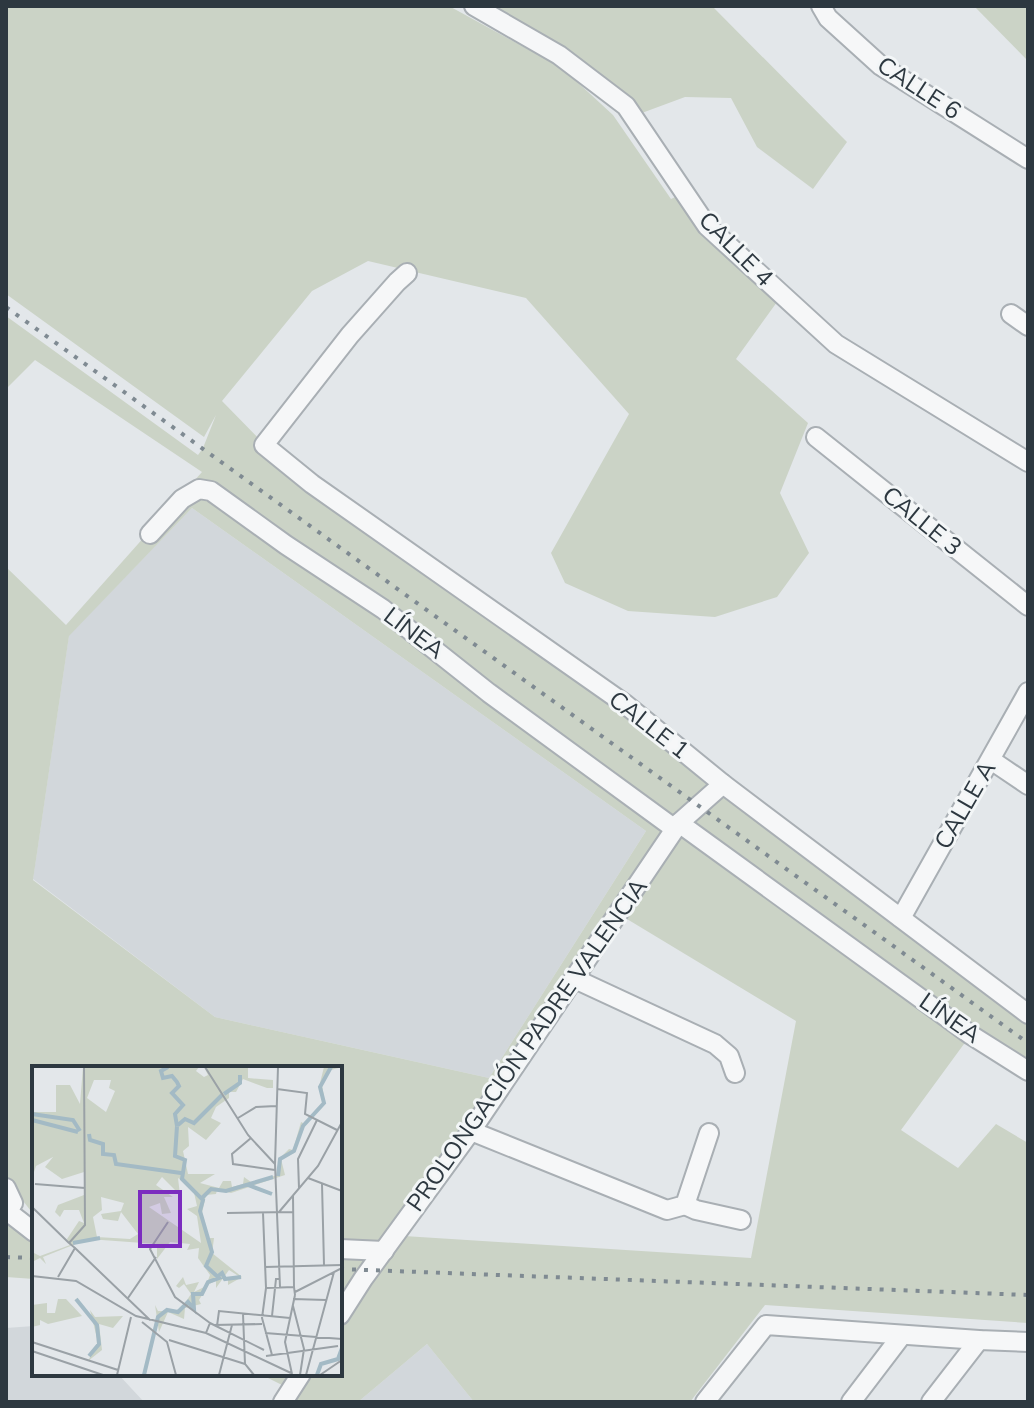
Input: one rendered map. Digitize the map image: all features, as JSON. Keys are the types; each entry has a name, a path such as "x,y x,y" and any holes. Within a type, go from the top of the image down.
{"street":[{"name":"CALLE 4","path":"474,6 559,55 626,106 707,226 836,344 1028,462"},
{"name":"CALLE 6","path":"821,6 828,18 881,66 1028,159"},
{"name":"CALLE 1","path":"407,273 350,335 264,445 312,484 625,704 723,784 1028,1014"},
{"path":"1011,314 1028,326"},
{"name":"CALLE 3","path":"816,437 1028,606"},
{"name":"LÍNEA","path":"150,534 182,499 199,489 211,491 383,609 489,693 971,1035 1028,1071"},
{"name":"CALLE A","path":"901,918 1028,692"},
{"path":"991,760 1028,785"},
{"name":"PROLONGACIÓN PADRE VALENCIA","path":"342,1312 471,1131 677,826 723,784"},
{"path":"575,979 715,1044 729,1056 735,1073"},
{"path":"471,1131 667,1210 685,1205 741,1220"},
{"path":"685,1205 709,1133"},
{"path":"6,1188 13,1203 6,1211 32,1230"},
{"path":"342,1249 384,1251"},
{"path":"705,1402 766,1325 1028,1342"},
{"path":"851,1402 902,1335"},
{"path":"931,1402 979,1340"},
{"path":"283,1402 300,1376"}],"shaded area":[{"path":"6,6 449,6 562,68 613,115 671,199 682,194 777,302 736,359 808,423 780,493 809,553 777,597 715,617 628,611 565,583 551,553 629,414 526,298 368,261 312,291 222,401 265,445 1028,1014 1028,1071 972,1033 901,1130 958,1168 996,1124 1028,1143 1028,1323 765,1305 690,1402 474,1402 427,1344 358,1402 295,1402 300,1394 264,1376 342,1376 342,1066 32,1066 32,1212 6,1179 6,567 66,625 202,472 35,360 6,389 6,316 198,455 216,415 204,437 6,294","holes":["192,508 646,831 489,1078 215,1017 33,880 69,636","622,916 796,1021 751,1258 404,1236"]},
{"path":"486,6 712,6 847,142 813,189 757,147 731,98 685,97 631,117 577,56"},
{"path":"974,6 1028,6 1028,61"},
{"path":"192,508 646,831 489,1078 215,1017 33,879 69,635"},
{"path":"6,1217 32,1217 32,1279 6,1277"},
{"path":"32,1326 32,1376 120,1376 144,1402 6,1402 6,1328"},
{"path":"427,1344 474,1402 358,1402"}],"railway":[{"path":"6,307 1028,1043"},
{"path":"6,1257 32,1258"},
{"path":"342,1269 1028,1295"}]}
